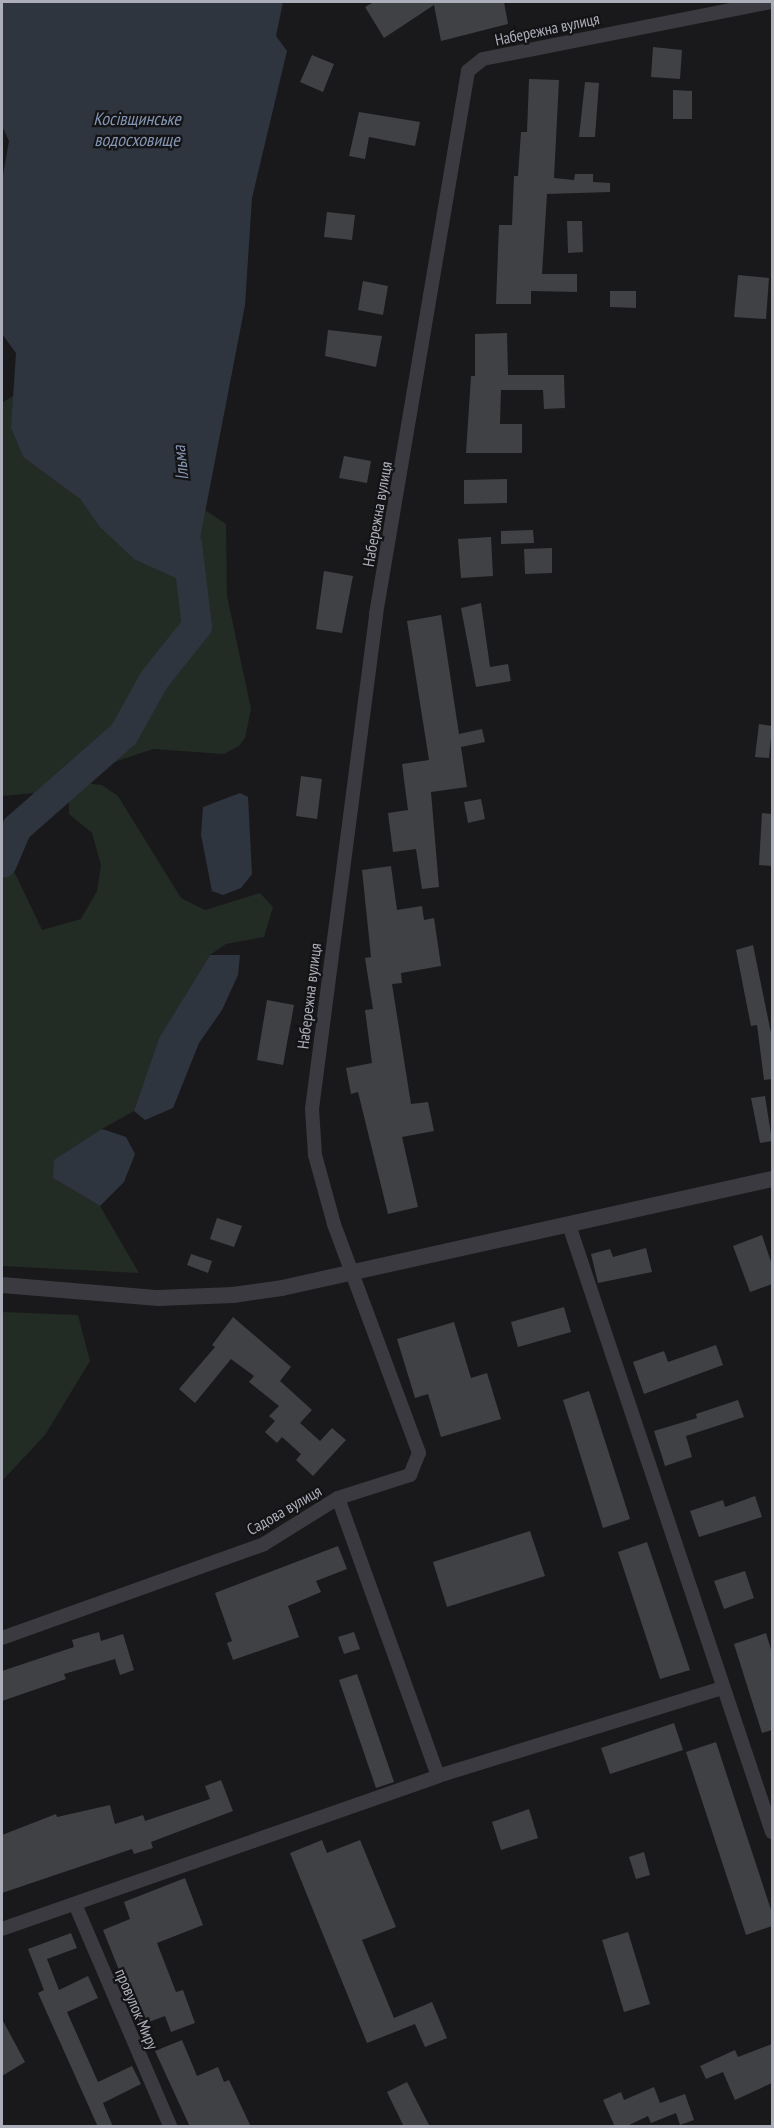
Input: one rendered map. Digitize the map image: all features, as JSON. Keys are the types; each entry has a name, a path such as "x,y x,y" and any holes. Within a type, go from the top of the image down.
{"street":[{"name":"Набережна вулиця","path":"339,1498 411,1475 419,1453 354,1271 334,1224 315,1155 312,1109 376,614 468,71 483,59 772,2"},
{"path":"2,1285 158,1298 233,1295 569,1225 772,1179"},
{"path":"569,1225 772,1832"},
{"name":"Садова вулиця","path":"2,1638 264,1544 339,1498 438,1776"},
{"path":"2,1929 438,1776 723,1688"},
{"name":"провулок Миру","path":"75,1904 170,2127"}],"shaded area":[{"path":"16,394 11,428 23,457 80,499 99,526 190,585 205,510 226,524 227,596 251,709 245,738 239,746 224,754 153,749 52,783 35,793 2,796 2,403"},
{"path":"84,783 102,785 118,796 181,898 205,910 260,893 273,907 264,937 226,944 210,955 159,1038 134,1111 102,1129 53,1178 100,1206 139,1273 2,1266 2,846 42,930 81,919 97,891 101,865 92,833 69,814 69,793"},
{"path":"2,1312 78,1315 90,1361 45,1435 2,1481"}],"water":[{"name":"Косівщинське водосховище","path":"2,2 283,2 276,36 287,51 252,198 245,305 191,585 134,559 99,526 80,499 23,457 11,428 16,353 2,334 2,181 9,141 2,126"},
{"path":"240,793 248,797 252,874 241,888 223,895 212,891 201,835 203,807"},
{"path":"210,955 240,955 238,975 222,1010 199,1043 173,1108 145,1120 134,1111 159,1038"},
{"path":"102,1129 126,1137 135,1154 124,1182 100,1206 53,1178 54,1160"}],"building":[{"path":"374,2 504,2 508,24 441,41 434,5 384,38 365,7"},
{"path":"653,47 682,50 680,79 651,77"},
{"path":"312,55 334,64 323,92 300,82"},
{"path":"529,79 559,80 554,178 574,180 575,174 593,174 593,182 610,183 610,192 547,194 542,274 577,274 577,292 531,291 531,304 496,304 499,225 512,225 514,176 518,176 521,132 527,132"},
{"path":"585,82 599,83 595,137 579,137"},
{"path":"673,90 692,91 692,119 673,119"},
{"path":"359,112 420,122 415,146 369,137 365,159 349,156"},
{"path":"327,212 355,215 352,240 324,237"},
{"path":"567,221 582,221 583,252 568,253"},
{"path":"738,275 769,278 766,319 734,317"},
{"path":"363,281 388,286 383,315 358,310"},
{"path":"610,291 636,291 636,308 610,307"},
{"path":"328,330 382,336 376,367 325,356"},
{"path":"507,333 508,375 564,375 565,408 544,409 543,390 501,390 500,424 522,424 522,453 466,453 471,376 475,376 475,334"},
{"path":"344,456 371,461 367,483 339,478"},
{"path":"507,479 507,503 464,504 464,480"},
{"path":"533,530 534,543 501,544 501,531"},
{"path":"491,537 493,576 461,578 458,539"},
{"path":"552,548 552,573 525,574 524,549"},
{"path":"324,571 353,576 342,633 316,629"},
{"path":"481,603 490,667 508,664 511,681 476,687 461,608"},
{"path":"441,615 459,734 482,729 485,742 461,747 467,787 431,792 439,887 422,889 416,849 393,852 388,813 408,810 402,764 429,760 407,621"},
{"path":"759,724 772,726 769,758 755,757"},
{"path":"301,776 322,779 317,819 296,816"},
{"path":"481,799 485,819 468,823 464,802"},
{"path":"762,813 772,814 772,866 759,865"},
{"path":"391,866 397,910 422,906 424,920 434,918 441,966 401,973 402,983 392,984 411,1104 428,1102 434,1131 402,1137 418,1207 388,1214 358,1092 351,1094 346,1068 372,1063 365,1010 373,1009 365,958 371,957 362,870"},
{"path":"753,945 772,1038 772,1079 764,1080 757,1025 751,1026 736,950"},
{"path":"267,1000 294,1005 283,1065 257,1060"},
{"path":"765,1096 772,1141 760,1143 751,1098"},
{"path":"217,1218 242,1226 234,1247 210,1239"},
{"path":"762,1235 772,1265 772,1284 750,1292 733,1246"},
{"path":"646,1248 652,1272 598,1283 591,1254 610,1249 613,1257"},
{"path":"191,1254 212,1261 208,1273 187,1265"},
{"path":"564,1307 571,1332 518,1347 511,1322"},
{"path":"233,1317 291,1367 280,1381 312,1410 300,1423 320,1441 332,1428 346,1440 313,1476 296,1460 301,1454 282,1437 277,1443 265,1432 275,1421 269,1416 279,1406 249,1382 254,1376 231,1359 195,1403 179,1389 215,1347 212,1345"},
{"path":"454,1322 471,1378 487,1373 501,1419 441,1437 428,1394 415,1398 397,1339"},
{"path":"716,1345 723,1365 644,1394 633,1362 664,1351 668,1362"},
{"path":"589,1391 630,1519 603,1528 563,1400"},
{"path":"738,1400 744,1417 686,1436 692,1457 665,1466 654,1431 697,1418 696,1414"},
{"path":"755,1496 762,1517 699,1537 690,1511 723,1500 725,1507"},
{"path":"530,1531 545,1576 447,1607 433,1562"},
{"path":"647,1542 690,1670 660,1679 618,1552"},
{"path":"338,1546 347,1569 316,1581 321,1592 288,1606 299,1637 233,1660 227,1643 232,1641 215,1593"},
{"path":"745,1571 754,1598 724,1609 714,1581"},
{"path":"99,1632 101,1641 123,1634 134,1670 120,1675 115,1659 64,1674 66,1679 2,1701 2,1671 74,1647 72,1640"},
{"path":"354,1632 360,1649 344,1654 338,1637"},
{"path":"766,1633 772,1653 772,1730 762,1733 734,1644"},
{"path":"357,1674 394,1782 376,1788 339,1680"},
{"path":"674,1723 683,1750 610,1774 601,1748"},
{"path":"716,1742 772,1913 772,1926 746,1935 686,1752"},
{"path":"221,1780 233,1811 151,1842 153,1848 134,1854 132,1849 2,1893 2,1835 56,1814 57,1817 110,1805 115,1824 143,1815 145,1821 210,1799 205,1786"},
{"path":"529,1809 538,1838 501,1850 492,1822"},
{"path":"322,1840 327,1853 360,1840 396,1927 362,1940 394,2018 432,2002 447,2038 425,2047 415,2024 367,2043 290,1853"},
{"path":"644,1852 650,1875 636,1879 629,1857"},
{"path":"185,1878 203,1925 157,1943 176,1992 183,1990 195,2023 171,2032 165,2016 141,2025 103,1930 130,1919 124,1902"},
{"path":"628,1932 650,2004 624,2012 602,1940"},
{"path":"71,1933 77,1948 47,1959 59,1990 88,1976 98,1998 67,2012 98,2082 132,2066 141,2084 103,2103 113,2127 98,2127 38,1993 44,1990 28,1949"},
{"path":"2,2019 25,2062 2,2076"},
{"path":"182,2040 197,2076 218,2067 224,2082 229,2080 251,2127 190,2127 155,2051"},
{"path":"772,2044 772,2083 735,2100 723,2072 706,2079 700,2066 735,2050 738,2057"},
{"path":"407,2082 430,2127 404,2127 387,2092"},
{"path":"654,2087 660,2103 685,2094 694,2120 680,2125 676,2113 651,2123 648,2116 625,2127 615,2127 603,2100 621,2092 624,2100"}],"waterway":[{"name":"Ільма","path":"2,863 17,828 124,734 154,680 197,626 187,545"}]}
